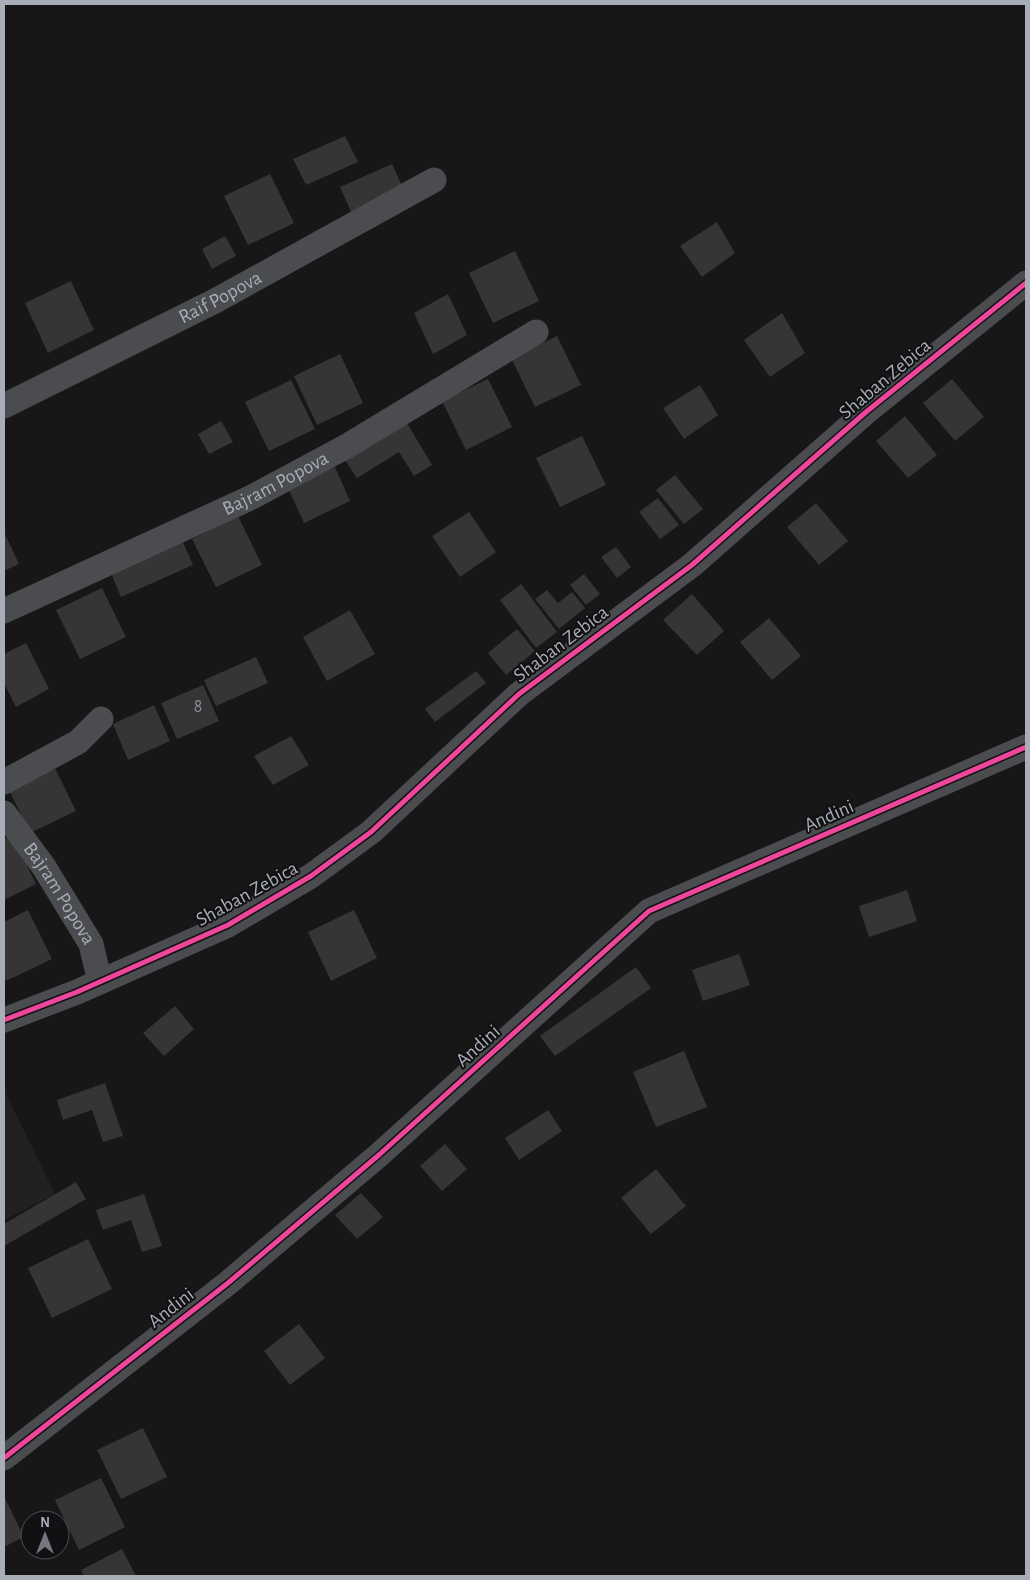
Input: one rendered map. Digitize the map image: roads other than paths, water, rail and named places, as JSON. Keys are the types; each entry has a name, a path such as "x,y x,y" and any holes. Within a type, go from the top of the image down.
{"street":[{"name":"Raif Popova","path":"4,406 215,301 434,180"},
{"name":"Shaban Zebica","path":"4,1020 100,982 228,925 311,876 371,832 423,786 519,694 692,565 866,412 1026,282"},
{"name":"Bajram Popova","path":"4,611 252,497 347,446 536,332"},
{"path":"4,782 78,742 101,719"},
{"name":"Andini","path":"4,1458 228,1283 380,1154 649,911 1026,747"},
{"name":"Bajram Popova","path":"4,813 44,867 86,935 91,944 100,982"}]}
